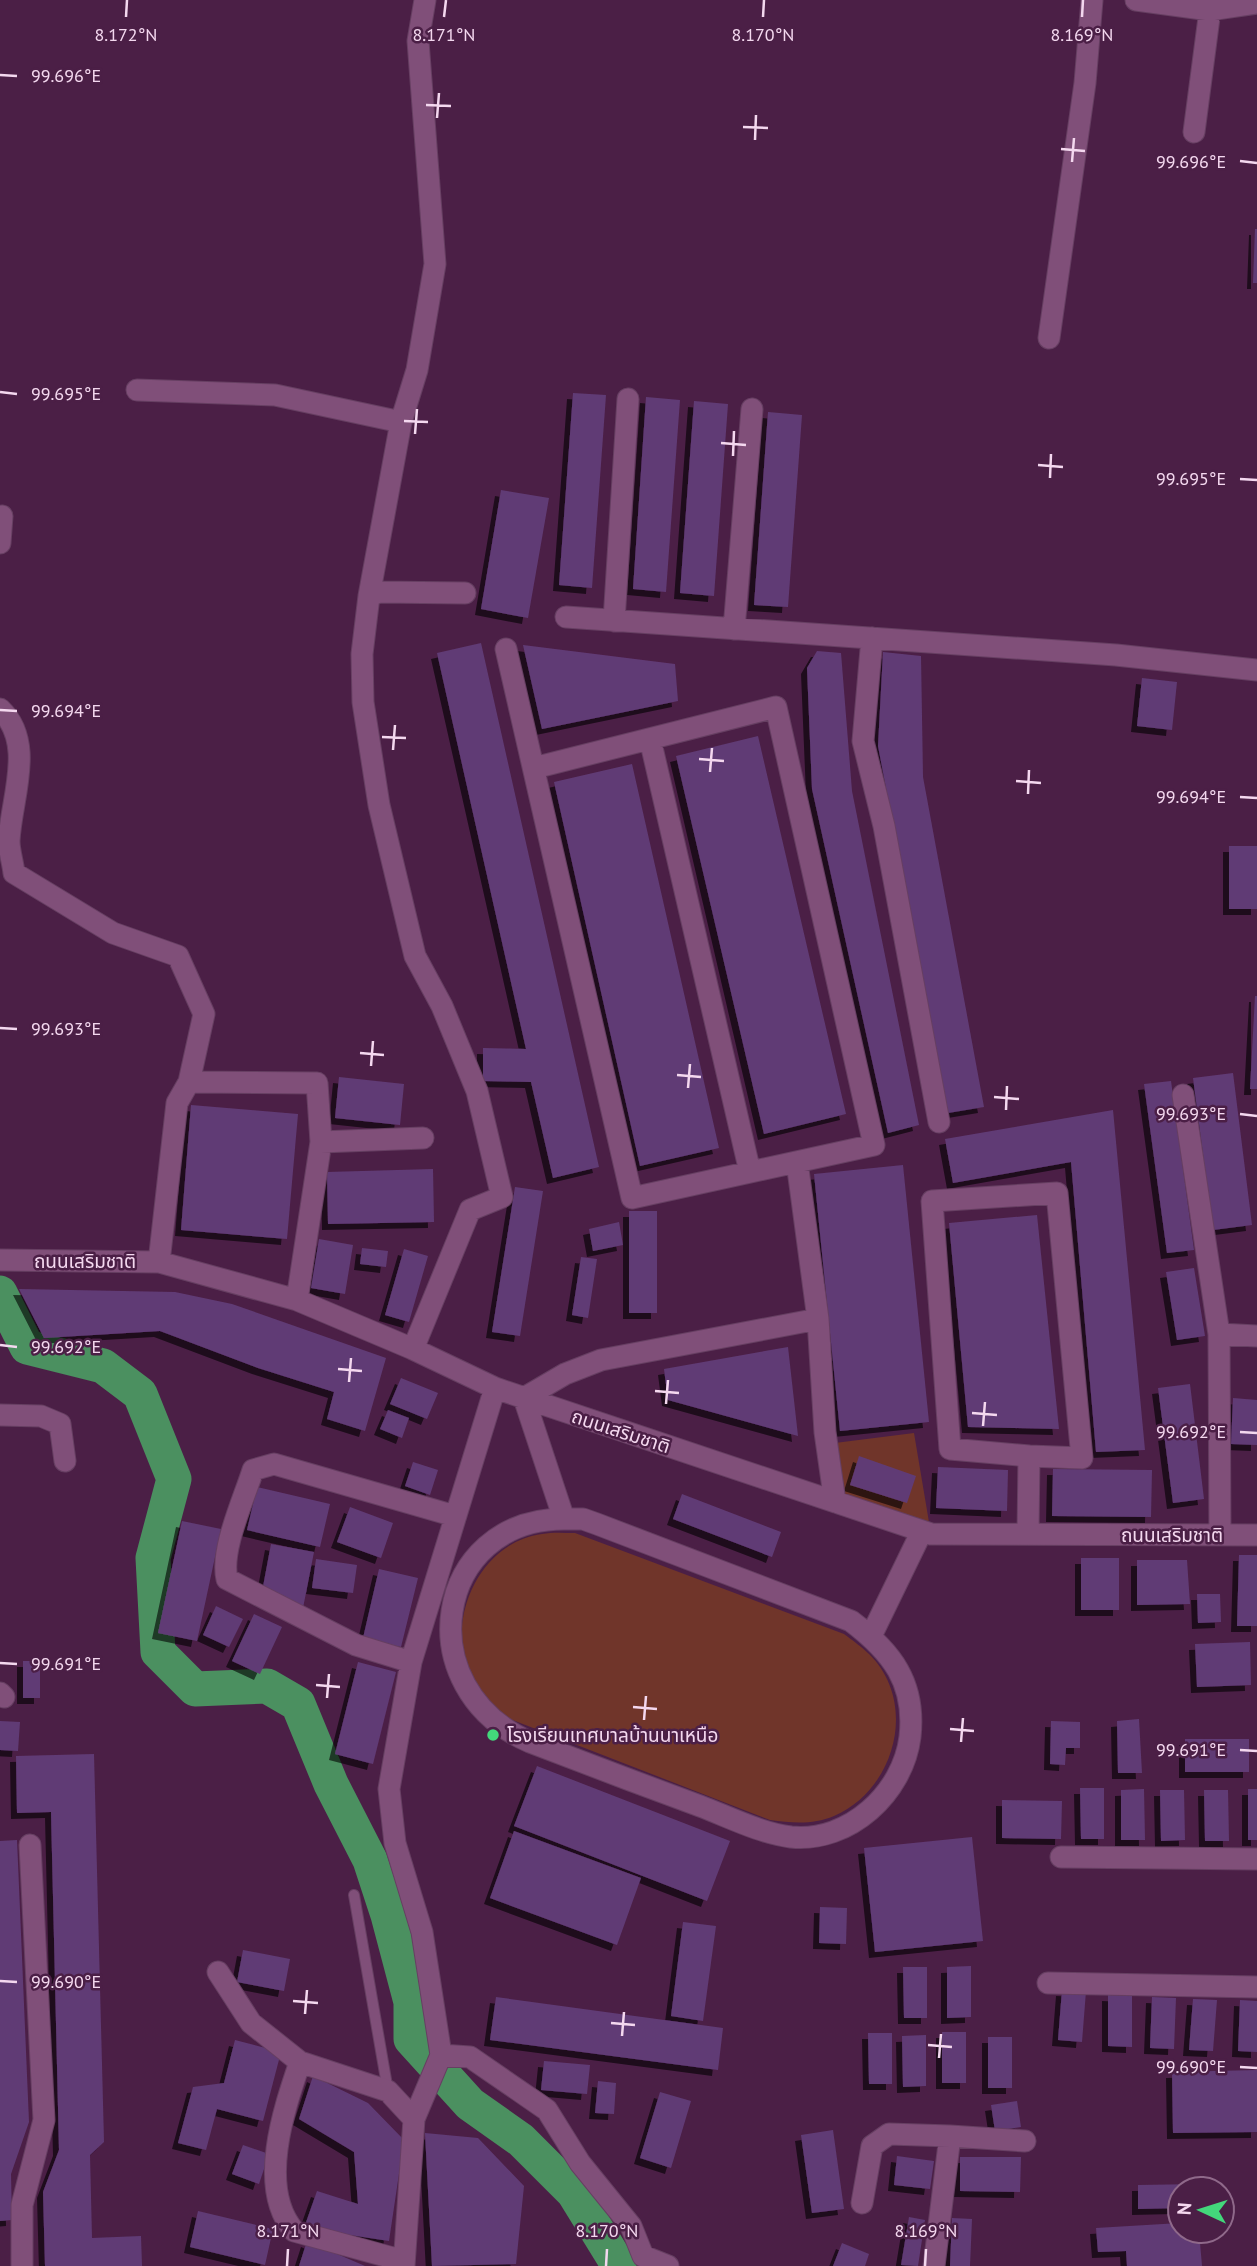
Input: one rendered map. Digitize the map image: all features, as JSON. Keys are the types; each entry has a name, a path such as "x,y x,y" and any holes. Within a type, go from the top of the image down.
{"street":[{"path":"414,1349 470,1210 502,1197 477,1091 442,1006 415,956 379,805 363,702 362,654 369,596 401,422 417,370 435,264 418,41 425,0"},
{"path":"1049,338 1085,83 1092,0"},
{"path":"1136,0 1201,6 1257,3"},
{"path":"1195,132 1201,6"},
{"path":"137,390 275,394 401,422"},
{"path":"614,621 628,400"},
{"path":"734,629 752,409"},
{"path":"0,543 2,516"},
{"path":"369,596 379,592 465,593"},
{"path":"566,617 1116,655 1257,670"},
{"path":"872,638 863,741 884,826 939,1122"},
{"path":"506,649 632,1198 874,1145 776,708 534,768"},
{"path":"0,709 7,715 21,752 9,843 15,873 113,933 178,956 204,1014 189,1083 177,1103 159,1262"},
{"path":"650,739 750,1172"},
{"path":"189,1083 317,1083 321,1142 297,1300"},
{"path":"1183,1095 1219,1334 1220,1535"},
{"path":"321,1142 423,1138"},
{"path":"797,1163 818,1319 825,1432 835,1502"},
{"path":"1057,1193 1082,1458 1029,1456 950,1448 932,1201 1057,1193"},
{"name":"ถนนเสริมชาติ","path":"0,1260 159,1262 297,1300 414,1349 495,1388 931,1534 1257,1535"},
{"path":"565,1519 524,1398 565,1374 601,1360 818,1319"},
{"path":"1219,1334 1257,1336"},
{"path":"300,2062 279,2123 276,2180 285,2221 294,2231 404,2263 414,2119 440,2056 422,1932 395,1843 389,1789 411,1662 495,1388"},
{"path":"0,1415 41,1416 60,1424 65,1461"},
{"path":"1028,1534 1029,1456"},
{"path":"411,1662 355,1645 226,1579 224,1567 236,1524 253,1470 274,1464 455,1516"},
{"path":"565,1519 583,1519 800,1601 851,1621 871,1636 893,1659 901,1675 911,1711 908,1749 894,1783 882,1798 869,1811 837,1830 800,1837 764,1830 530,1742 497,1726 470,1698 454,1663 450,1625 453,1606 467,1571 493,1542 527,1524 565,1519"},
{"path":"871,1636 922,1531"},
{"path":"22,2266 11,2229 22,2205 44,2120 30,1845"},
{"path":"1061,1857 1257,1858"},
{"path":"218,1972 251,2024 300,2062 388,2091 414,2119"},
{"path":"1048,1983 1257,1987"},
{"path":"440,2056 470,2057 547,2110 580,2163 631,2226 643,2256 668,2266"},
{"path":"862,2203 872,2146 889,2134 1025,2141"},
{"path":"934,2266 950,2136"}],"lane":[{"path":"354,1895 388,2091"}],"shaded area":[{"path":"914,1433 931,1534 835,1502 827,1444"},
{"path":"575,1533 844,1634 869,1654 884,1674 893,1696 896,1720 893,1744 885,1766 872,1787 855,1804 826,1819 802,1822 770,1820 505,1717 477,1688 466,1666 462,1624 467,1603 475,1583 487,1565 502,1550 521,1540 542,1534"}],"building":[{"path":"1255,229 1257,283 1253,283"},
{"path":"573,393 606,395 592,588 559,585"},
{"path":"646,397 680,400 666,592 633,589"},
{"path":"694,401 728,404 714,596 680,593"},
{"path":"768,412 802,415 788,607 754,605"},
{"path":"501,490 549,498 528,618 481,609"},
{"path":"481,643 599,1167 553,1178 531,1082 483,1081 483,1048 526,1049 437,653"},
{"path":"523,645 675,664 678,701 542,729"},
{"path":"817,651 841,653 852,791 919,1125 888,1133 812,789 807,668"},
{"path":"883,652 921,656 923,777 984,1107 948,1113 878,746"},
{"path":"1142,678 1177,682 1172,730 1137,726"},
{"path":"758,736 846,1114 764,1134 676,756"},
{"path":"632,764 719,1148 640,1166 554,782"},
{"path":"1229,846 1257,846 1257,909 1229,909"},
{"path":"1255,996 1257,1089 1250,1089"},
{"path":"1233,1073 1252,1225 1213,1230 1193,1078"},
{"path":"339,1077 404,1084 400,1125 335,1118"},
{"path":"1171,1081 1194,1250 1167,1253 1144,1084"},
{"path":"191,1105 298,1114 287,1239 181,1230"},
{"path":"1113,1110 1145,1450 1096,1452 1071,1162 953,1183 945,1139"},
{"path":"903,1165 929,1422 840,1431 814,1174"},
{"path":"433,1169 434,1222 328,1224 327,1172"},
{"path":"515,1187 543,1191 520,1336 492,1332"},
{"path":"629,1211 657,1211 657,1313 629,1313"},
{"path":"1037,1215 1059,1429 968,1427 949,1223"},
{"path":"619,1222 623,1245 593,1251 589,1229"},
{"path":"319,1239 353,1245 345,1294 311,1288"},
{"path":"362,1248 388,1251 386,1267 360,1264"},
{"path":"404,1249 428,1256 409,1322 385,1315"},
{"path":"581,1257 597,1259 588,1318 572,1315"},
{"path":"1194,1268 1205,1336 1177,1340 1166,1272"},
{"path":"19,1289 175,1292 232,1304 386,1358 365,1431 327,1419 334,1392 258,1368 160,1331 44,1338"},
{"path":"788,1347 798,1436 668,1400 664,1369"},
{"path":"401,1378 438,1393 427,1419 390,1404"},
{"path":"1190,1384 1204,1499 1173,1503 1158,1388"},
{"path":"1233,1398 1257,1400 1257,1445 1231,1444"},
{"path":"388,1410 409,1418 402,1438 380,1429"},
{"path":"859,1456 916,1476 907,1503 850,1485"},
{"path":"413,1462 438,1470 430,1495 405,1486"},
{"path":"938,1467 1008,1470 1007,1511 936,1508"},
{"path":"1053,1469 1152,1470 1151,1517 1052,1516"},
{"path":"257,1487 330,1504 320,1547 247,1530"},
{"path":"682,1494 781,1532 772,1557 673,1519"},
{"path":"350,1507 393,1523 381,1558 337,1542"},
{"path":"182,1521 221,1529 197,1641 158,1633"},
{"path":"271,1544 314,1552 303,1608 262,1592"},
{"path":"1239,1555 1257,1555 1257,1626 1237,1626"},
{"path":"1081,1558 1119,1558 1119,1610 1081,1610"},
{"path":"316,1559 357,1565 353,1593 312,1588"},
{"path":"1137,1560 1187,1560 1190,1604 1137,1605"},
{"path":"379,1569 418,1578 401,1647 363,1638"},
{"path":"1197,1594 1220,1594 1221,1622 1198,1623"},
{"path":"216,1606 243,1619 229,1647 203,1635"},
{"path":"254,1614 282,1627 260,1674 232,1661"},
{"path":"1250,1642 1251,1685 1197,1687 1195,1644"},
{"path":"23,1661 40,1661 40,1698 23,1698"},
{"path":"358,1662 396,1672 373,1764 335,1754"},
{"path":"1139,1719 1142,1773 1118,1773 1117,1721"},
{"path":"0,1721 20,1722 18,1751 0,1750"},
{"path":"1051,1721 1080,1722 1080,1748 1066,1748 1065,1765 1050,1764"},
{"path":"1185,1739 1249,1739 1249,1772 1185,1772"},
{"path":"94,1754 104,2142 90,2155 92,2238 141,2236 142,2266 45,2266 43,2192 59,2150 51,1812 17,1813 16,1756"},
{"path":"537,1766 730,1841 707,1901 514,1826"},
{"path":"1080,1788 1104,1788 1104,1839 1081,1839"},
{"path":"1144,1789 1145,1840 1121,1840 1121,1790"},
{"path":"1248,1789 1257,1789 1257,1840 1248,1840"},
{"path":"1160,1790 1184,1790 1185,1840 1161,1841"},
{"path":"1204,1790 1228,1790 1229,1841 1205,1841"},
{"path":"1002,1800 1062,1801 1061,1839 1002,1838"},
{"path":"514,1831 641,1878 617,1945 490,1898"},
{"path":"972,1837 983,1941 875,1952 864,1848"},
{"path":"17,1840 29,2122 11,2174 12,2220 0,2221 0,1841"},
{"path":"820,1907 847,1908 846,1944 819,1943"},
{"path":"683,1922 716,1926 703,2021 671,2016"},
{"path":"243,1950 290,1959 284,1991 237,1982"},
{"path":"971,1966 971,2017 947,2018 947,1967"},
{"path":"903,1967 927,1967 927,2018 904,2018"},
{"path":"1062,1990 1086,1991 1082,2042 1058,2040"},
{"path":"1108,1995 1132,1996 1132,2047 1108,2046"},
{"path":"496,1997 723,2028 718,2070 490,2040"},
{"path":"1152,1997 1176,1998 1174,2049 1150,2048"},
{"path":"1193,1999 1217,2000 1213,2051 1189,2050"},
{"path":"1240,2000 1257,2001 1257,2052 1238,2051"},
{"path":"942,2032 966,2032 966,2083 942,2083"},
{"path":"868,2033 892,2033 892,2084 869,2084"},
{"path":"926,2035 926,2086 903,2087 902,2036"},
{"path":"988,2037 1012,2037 1012,2088 988,2088"},
{"path":"235,2040 281,2052 263,2121 217,2109 206,2150 178,2143 193,2087 224,2083"},
{"path":"544,2061 590,2065 587,2094 541,2090"},
{"path":"1257,2070 1257,2132 1173,2133 1172,2072"},
{"path":"313,2076 368,2103 404,2140 389,2241 304,2228 317,2191 358,2204 354,2152 299,2119"},
{"path":"598,2081 616,2083 614,2114 595,2113"},
{"path":"660,2092 691,2101 671,2168 640,2158"},
{"path":"1017,2101 1021,2127 995,2131 991,2105"},
{"path":"833,2130 844,2209 812,2213 801,2135"},
{"path":"425,2133 478,2138 524,2186 516,2264 432,2266"},
{"path":"243,2145 269,2154 259,2184 232,2174"},
{"path":"897,2156 934,2161 930,2189 894,2185"},
{"path":"960,2157 1021,2157 1020,2192 960,2191"},
{"path":"1138,2185 1166,2185 1166,2208 1138,2209"},
{"path":"198,2211 273,2229 265,2265 190,2247"},
{"path":"909,2217 925,2220 918,2266 901,2265"},
{"path":"952,2218 972,2219 970,2266 950,2266"},
{"path":"1166,2224 1166,2245 1200,2245 1202,2266 1127,2266 1126,2251 1098,2252 1096,2228"},
{"path":"307,2241 365,2266 299,2266"},
{"path":"842,2243 869,2254 865,2266 833,2266"}],"waterway":[{"path":"0,1293 27,1347 103,1366 140,1394 174,1479 153,1558 158,1652 195,1689 267,1686 298,1704 331,1784 370,1860 411,2002 411,2039 470,2104 521,2140 574,2193 619,2266"}],"place":[{"name":"โรงเรียนเทศบาลบ้านนาเหนือ","path":"493,1735"}]}
